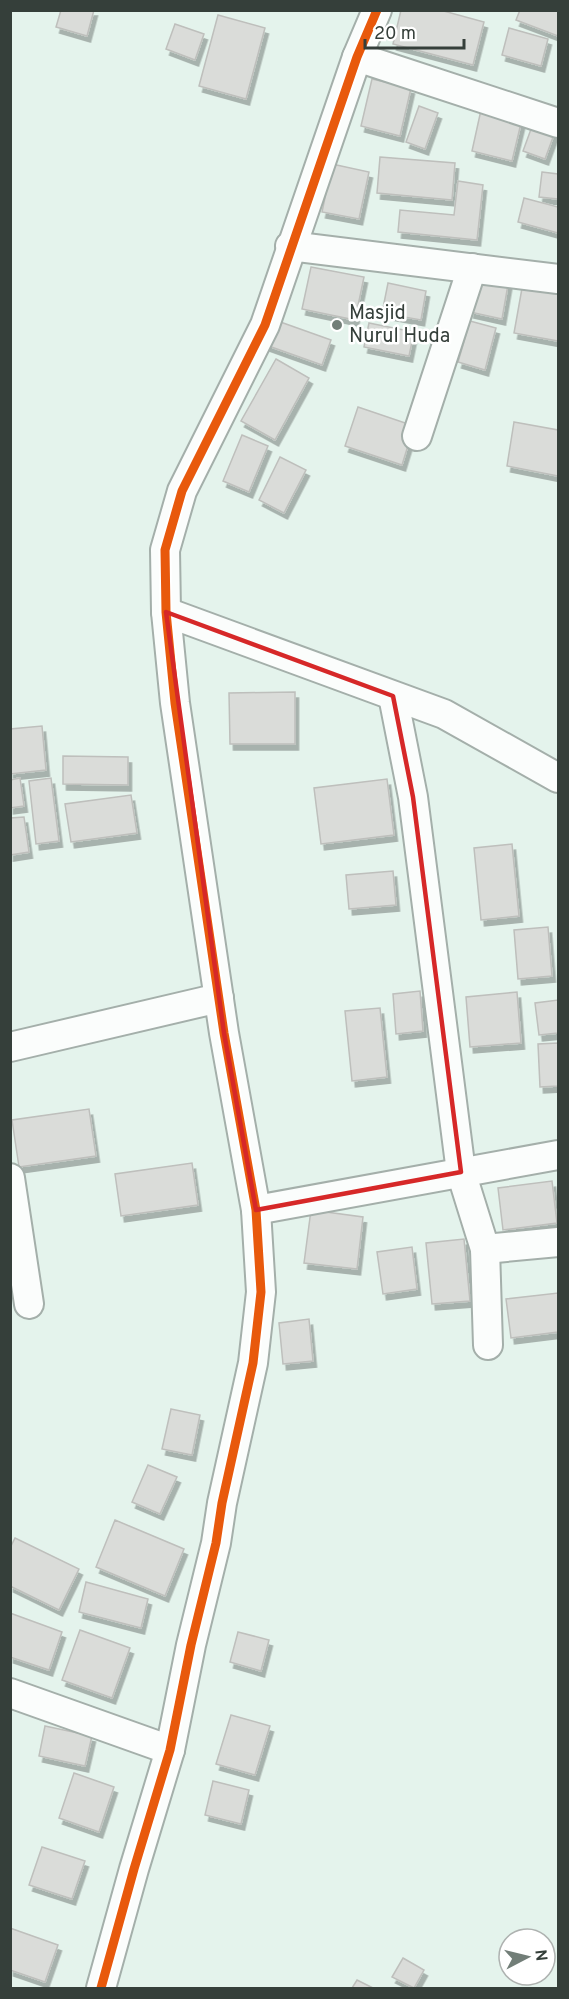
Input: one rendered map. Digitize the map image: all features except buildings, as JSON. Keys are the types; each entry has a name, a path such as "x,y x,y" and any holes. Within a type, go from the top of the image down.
{"street":[{"path":"101,1989 170,1750 253,1363 261,1293 256,1210 224,1033 175,703 166,612 165,550 182,491 265,325 290,246 357,57 377,10"},
{"path":"357,57 558,123"},
{"path":"290,246 558,279"},
{"path":"417,436 472,268"},
{"path":"166,612 444,714 558,778"},
{"path":"393,696 413,797 460,1172 485,1249 488,1345"},
{"path":"10,1047 219,998"},
{"path":"256,1210 558,1155"},
{"path":"10,1178 29,1304"},
{"path":"485,1249 558,1242"},
{"path":"10,1693 170,1750"}],"highlighted area":[{"path":"166,612 393,696 413,797 461,1172 256,1210 224,1033"}],"cycle path":[{"path":"101,1988 170,1750 253,1363 261,1292 256,1210 224,1033 175,703 166,612 165,550 182,491 265,325 357,57 377,10"}],"place":[{"name":"Masjid Nurul Huda","path":"337,325"}]}
